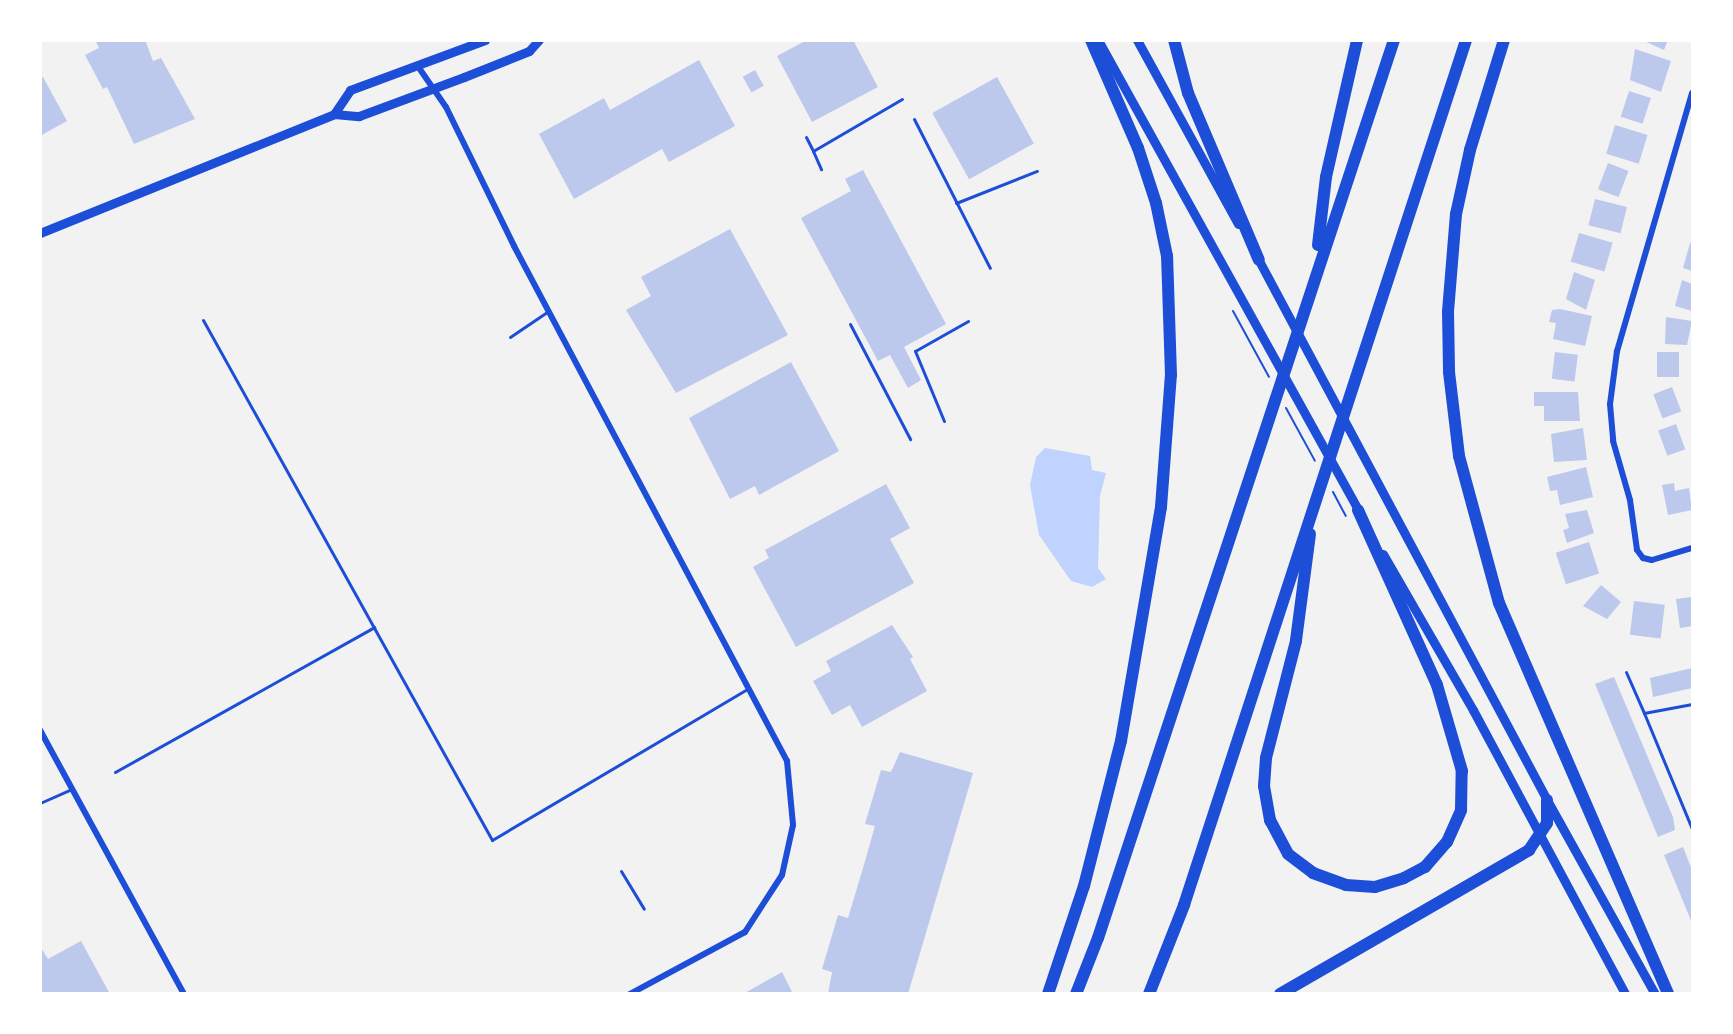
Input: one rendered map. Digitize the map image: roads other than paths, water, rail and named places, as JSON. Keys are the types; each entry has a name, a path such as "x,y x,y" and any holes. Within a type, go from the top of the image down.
{"highway":[{"path":"1048,993 1084,885 1121,741 1161,507 1172,375 1167,256 1156,203 1138,148 1090,40"},
{"path":"1174,40 1191,103 1259,260"},
{"path":"1315,271 1326,177 1357,40"},
{"path":"1076,993 1102,927 1315,271 1394,40"},
{"path":"1149,993 1184,905 1466,40"},
{"path":"1504,40 1470,150 1456,214 1449,362 1459,456 1499,603 1668,993"},
{"path":"1315,500 1296,641 1266,758 1266,797 1270,820 1288,854 1313,873 1346,885 1375,887 1404,878 1425,867 1447,842 1461,810 1462,771 1437,686 1358,510"},
{"path":"1280,993 1529,850 1547,824 1547,800"}],"main road":[{"path":"334,114 350,90 485,40"},
{"path":"40,233 334,114 359,116 433,89 529,51 539,40"},
{"path":"1098,40 1358,510 1473,710 1624,993"},
{"path":"1137,40 1391,503 1547,800 1655,993"}],"street":[{"path":"417,65 446,107 549,311 787,760 793,825 782,875 745,932 630,993"},
{"path":"1692,93 1617,351 1610,404 1613,441 1630,500 1637,550 1643,558 1652,560 1692,548"},
{"path":"40,730 184,993"}],"lane":[{"path":"920,40 927,40"},
{"path":"813,151 902,99"},
{"path":"914,119 990,268"},
{"path":"806,137 821,169"},
{"path":"956,203 1037,171"},
{"path":"510,337 549,311"},
{"path":"203,320 492,840 748,688"},
{"path":"944,421 915,351 968,321"},
{"path":"850,324 910,439"},
{"path":"115,772 374,627"},
{"path":"1626,672 1690,818 1692,829"},
{"path":"1644,712 1692,704"},
{"path":"40,803 73,789"},
{"path":"621,871 644,909"}],"water":[{"path":"1045,448 1090,456 1092,470 1106,473 1100,496 1098,568 1106,579 1092,587 1071,581 1039,535 1030,485 1036,457"}]}
